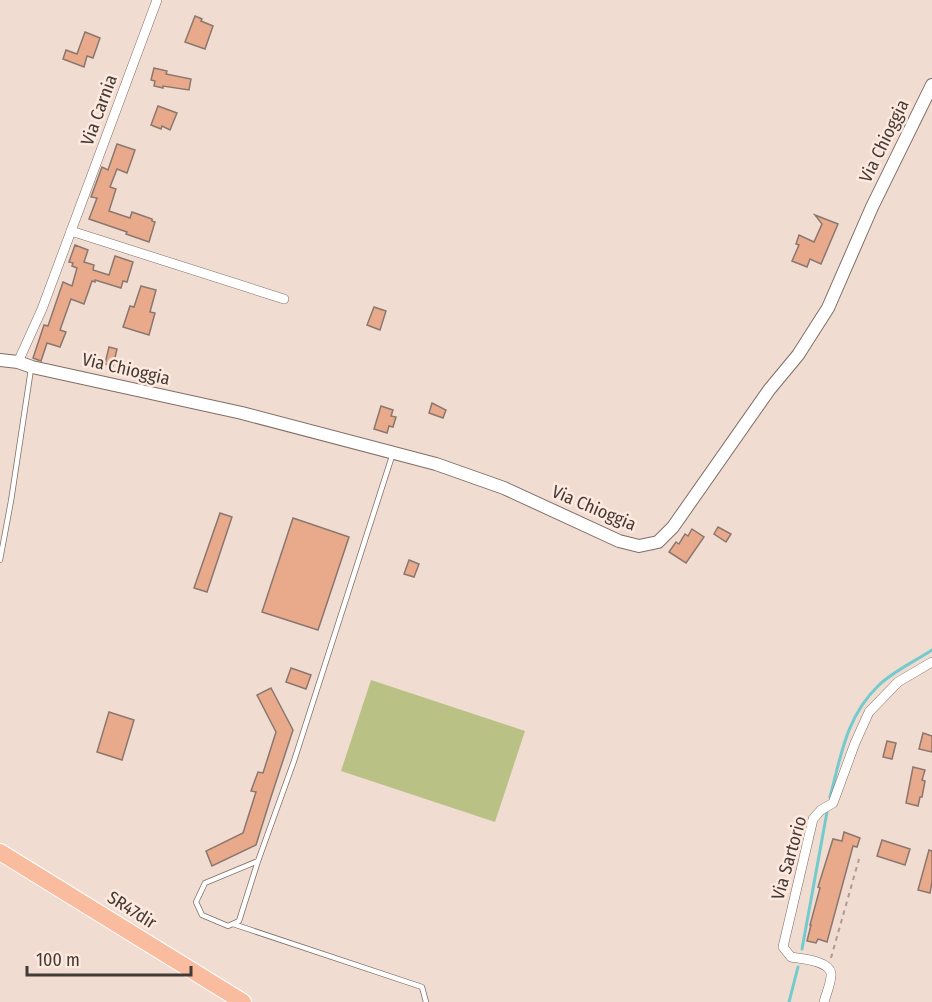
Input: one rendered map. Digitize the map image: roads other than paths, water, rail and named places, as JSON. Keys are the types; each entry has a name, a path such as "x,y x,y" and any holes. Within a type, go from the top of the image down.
{"highway":[{"name":"SR47dir","path":"0,852 243,1002"}],"street":[{"name":"Via Carnia","path":"18,362 42,309 157,0"},
{"name":"Via Chioggia","path":"0,360 18,362 242,413 436,464 504,488 619,541 639,546 658,542 673,527 769,390 798,355 828,308 872,207 932,85"},
{"path":"71,231 284,299"},
{"name":"Via Sartorio","path":"824,1002 831,974 828,967 821,962 790,957 783,947 813,819 821,810 833,803 869,712 898,682 932,662"}],"lane":[{"path":"0,560 32,367"},
{"path":"258,861 206,883 196,902 202,915 228,926 239,921 294,761 393,453"},
{"path":"233,924 422,987 426,1002"}],"waterway":[{"path":"830,797 846,738 867,698 890,676 932,650"},
{"path":"802,949 827,812"},
{"path":"789,1002 798,967"}]}
